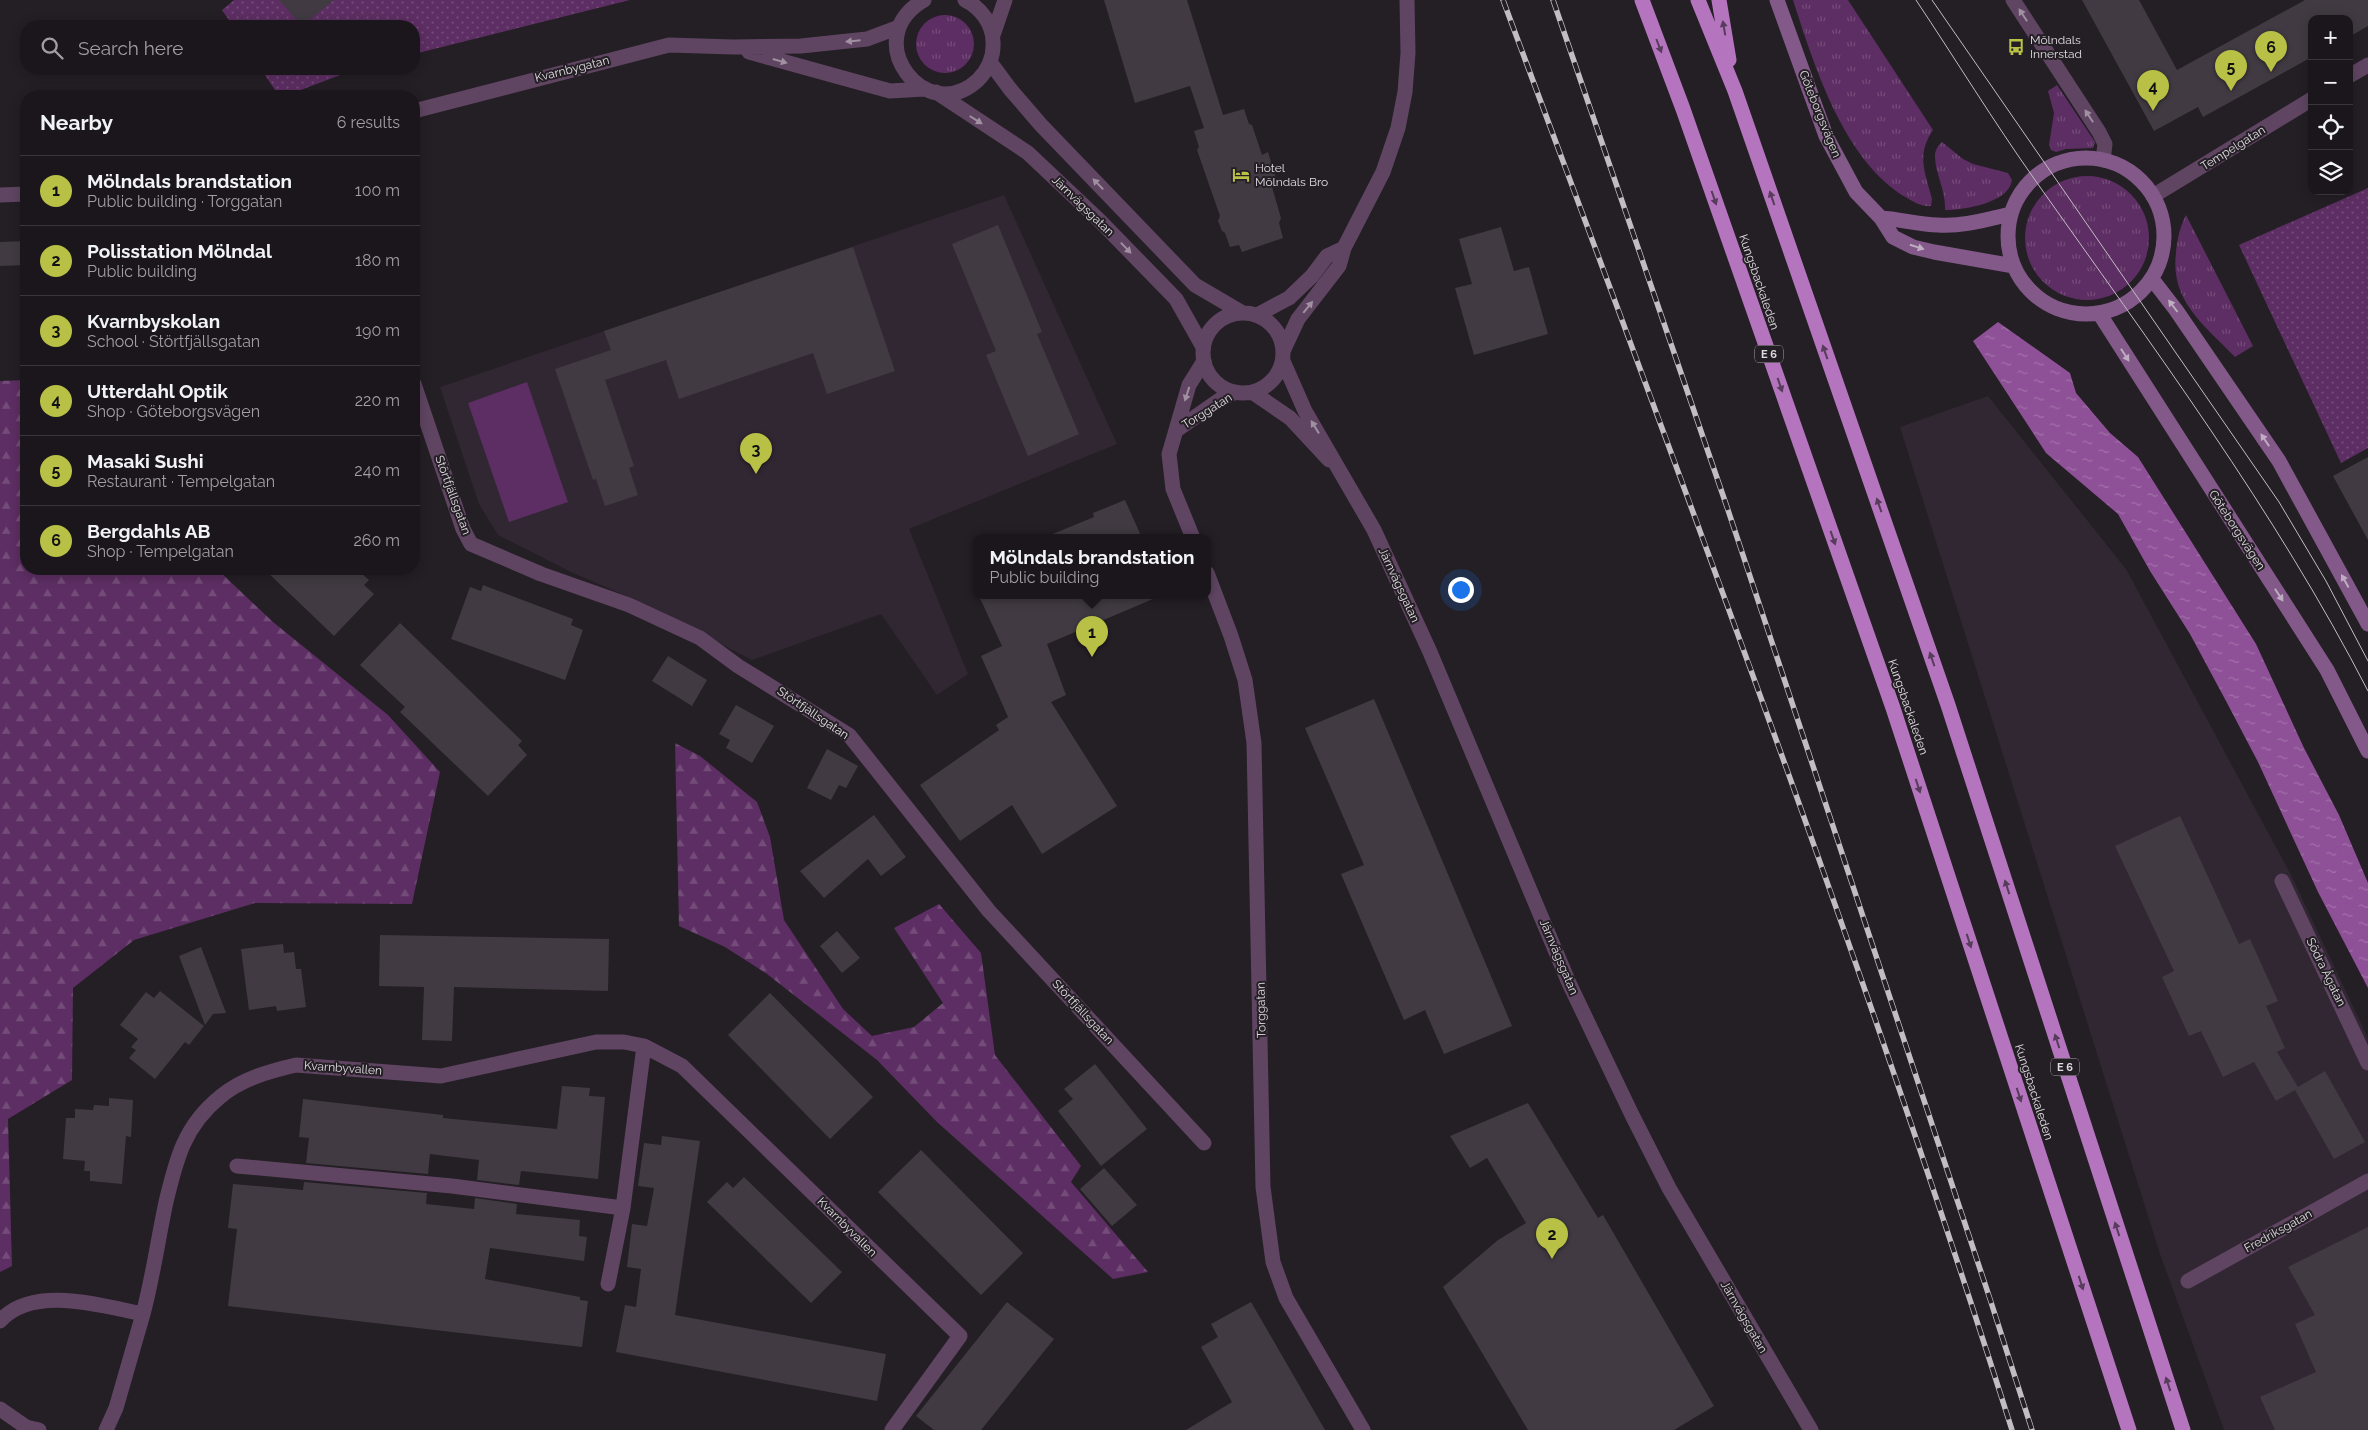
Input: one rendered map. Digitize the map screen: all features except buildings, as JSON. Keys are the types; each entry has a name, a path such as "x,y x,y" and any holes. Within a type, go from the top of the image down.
{"highway":[{"name":"Kungsbackaleden","path":"1642,0 1686,118 1893,708 2129,1430"},
{"name":"E 6","path":"1698,0 1735,91 1948,705 2183,1430"},
{"path":"1719,0 1735,91"}],"main road":[{"name":"Göteborgsvägen","path":"1777,0 1826,136 1856,192 1881,218 1893,237 1913,247 2014,266"},
{"path":"2076,158 2103,160 2132,172 2153,196 2163,219 2164,243 2158,267 2152,278 2138,295 2123,305 2099,313 2073,313 2048,304 2028,288 2014,266 2008,241 2011,214 2015,203 2029,184 2048,168 2076,158"},
{"path":"1881,218 1904,219 1937,226 1955,225 2011,214"},
{"path":"2152,278 2279,460 2368,624"},
{"name":"Göteborgsvägen","path":"2099,313 2327,670 2368,751"}],"street":[{"path":"899,27 910,10 924,0"},
{"path":"965,0 978,9 985,17 992,35 993,49 990,62"},
{"path":"992,35 1005,0"},
{"path":"1283,355 1280,334 1270,322 1257,314 1240,312 1227,316 1216,323 1207,334 1203,354 1210,376 1215,382 1236,392 1252,392 1268,384 1280,370 1283,355 1298,319 1340,266 1344,248 1383,172 1398,128 1405,92 1408,53 1407,0"},
{"path":"2013,0 2099,132 2105,144 2103,160"},
{"name":"Kvarnbygatan","path":"420,108 669,45 733,47 801,46 867,39 899,27"},
{"name":"Järnvägsgatan","path":"899,27 896,41 899,63 912,80 1028,153 1100,221 1176,300 1203,354"},
{"name":"Kvarnbygatan","path":"733,47 890,91 930,90 953,92 969,86 981,76 990,62"},
{"name":"Järnvägsgatan","path":"990,62 1041,125 1195,285 1240,312"},
{"path":"2353,74 2368,65"},
{"name":"Tempelgatan","path":"2153,196 2308,101"},
{"path":"0,195 20,194"},
{"path":"1257,314 1289,298 1312,276 1327,256 1344,248"},
{"name":"Torggatan","path":"1191,534 1174,488 1170,473 1169,454 1178,429 1189,386 1203,354"},
{"name":"Järnvägsgatan","path":"1283,355 1305,411 1374,530 1430,652 1569,983 1632,1115 1669,1188 1811,1430"},
{"name":"Torggatan","path":"1178,429 1236,392"},
{"name":"Järnvägsgatan","path":"1252,392 1290,418 1338,470"},
{"name":"Störtfjällsgatan","path":"420,402 463,529 471,544 541,574 629,605 700,638 738,666 849,735 989,912 1204,1143"},
{"name":"Torggatan","path":"1211,584 1245,680 1254,743 1263,1187 1274,1262 1286,1298 1363,1430"},
{"name":"Södra Ågatan","path":"2282,881 2368,1063"},
{"name":"Kvarnbyvallen","path":"106,1430 128,1372 143,1314 174,1166 185,1138 201,1116 220,1096 243,1082 275,1070 296,1065 441,1076 596,1042 624,1042 644,1046 682,1066 960,1336 892,1430"},
{"path":"608,1284 623,1208 644,1046"},
{"path":"236,1166 448,1186 623,1208"},
{"name":"Fredriksgatan","path":"2188,1281 2368,1181"},
{"path":"0,1321 19,1307 44,1301 77,1301 143,1314"},
{"path":"0,1409 26,1427 40,1430"}],"shaded area":[{"path":"1004,195 1117,444 909,529 968,674 937,695 881,614 752,660 636,600 573,573 498,535 479,504 440,387"},
{"path":"1988,396 2126,569 2291,875 2368,1038 2368,1430 2224,1430 2160,1254 1900,427"}],"green space":[{"path":"234,0 630,0 420,52 420,20 229,20 222,10"},
{"path":"1793,0 1848,0 1933,130 1923,156 1932,199 1931,206 1921,205 1912,201 1885,182 1866,161 1849,137 1834,110 1822,82"},
{"path":"945,15 956,17 969,28 974,44 972,55 961,68 945,73 934,71 921,60 916,44 918,33 929,20"},
{"path":"265,75 340,75 301,90 275,90"},
{"path":"2057,85 2095,142 2093,148 2066,149 2056,152 2051,150 2049,145 2054,113 2048,91"},
{"path":"1942,142 1963,159 1973,164 2008,173 2012,180 2009,188 1994,200 1985,204 1963,209 1945,210 1944,196 1935,163 1937,148"},
{"path":"2087,176 2111,181 2122,186 2131,194 2139,203 2144,214 2149,238 2144,262 2139,273 2131,282 2122,290 2111,295 2087,300 2063,295 2052,290 2043,282 2035,273 2030,262 2025,238 2030,214 2035,203 2043,194 2052,186 2063,181"},
{"path":"2368,188 2368,448 2341,463 2239,245"},
{"path":"2186,215 2253,346 2235,357 2201,323 2184,299 2178,285 2176,248 2180,229"},
{"path":"20,380 20,575 223,575 273,622 388,715 440,772 412,904 255,903 134,940 73,988 72,1080 8,1119 12,1266 0,1272 0,381"},
{"path":"527,382 568,502 509,522 468,403"},
{"path":"675,743 700,756 757,802 770,837 784,920 843,1009 872,1036 914,1027 943,1003 894,928 939,904 981,953 995,1055 1081,1166 1071,1182 1148,1272 1113,1279 937,1122 877,1060 767,974 725,947 679,926"}],"water":[{"path":"1998,322 2070,373 2076,393 2110,433 2138,457 2256,644 2304,748 2339,815 2368,883 2368,988 2318,892 2258,762 2226,701 2190,634 2150,571 2118,514 2046,453 1973,341"}],"tram line":[{"path":"1916,0 2020,158 2167,367 2253,494 2332,624 2368,691"},
{"path":"1932,0 2279,502 2326,581 2368,661"}],"railway":[{"path":"1503,0 1701,534 1830,891 1893,1070 2012,1430"},
{"path":"1553,0 1727,507 2032,1430"}],"place":[{"name":"Mölndals Innerstad","path":"2016,47"},
{"name":"Bergdahls AB","path":"2271,72"},
{"name":"Masaki Sushi","path":"2231,91"},
{"name":"Utterdahl Optik","path":"2153,111"},
{"name":"Hotel Mölndals Bro","path":"1241,175"},
{"name":"Kvarnbyskolan","path":"756,474"},
{"name":"Mölndals brandstation","path":"1092,657"},
{"name":"Polisstation Mölndal","path":"1552,1259"}]}
